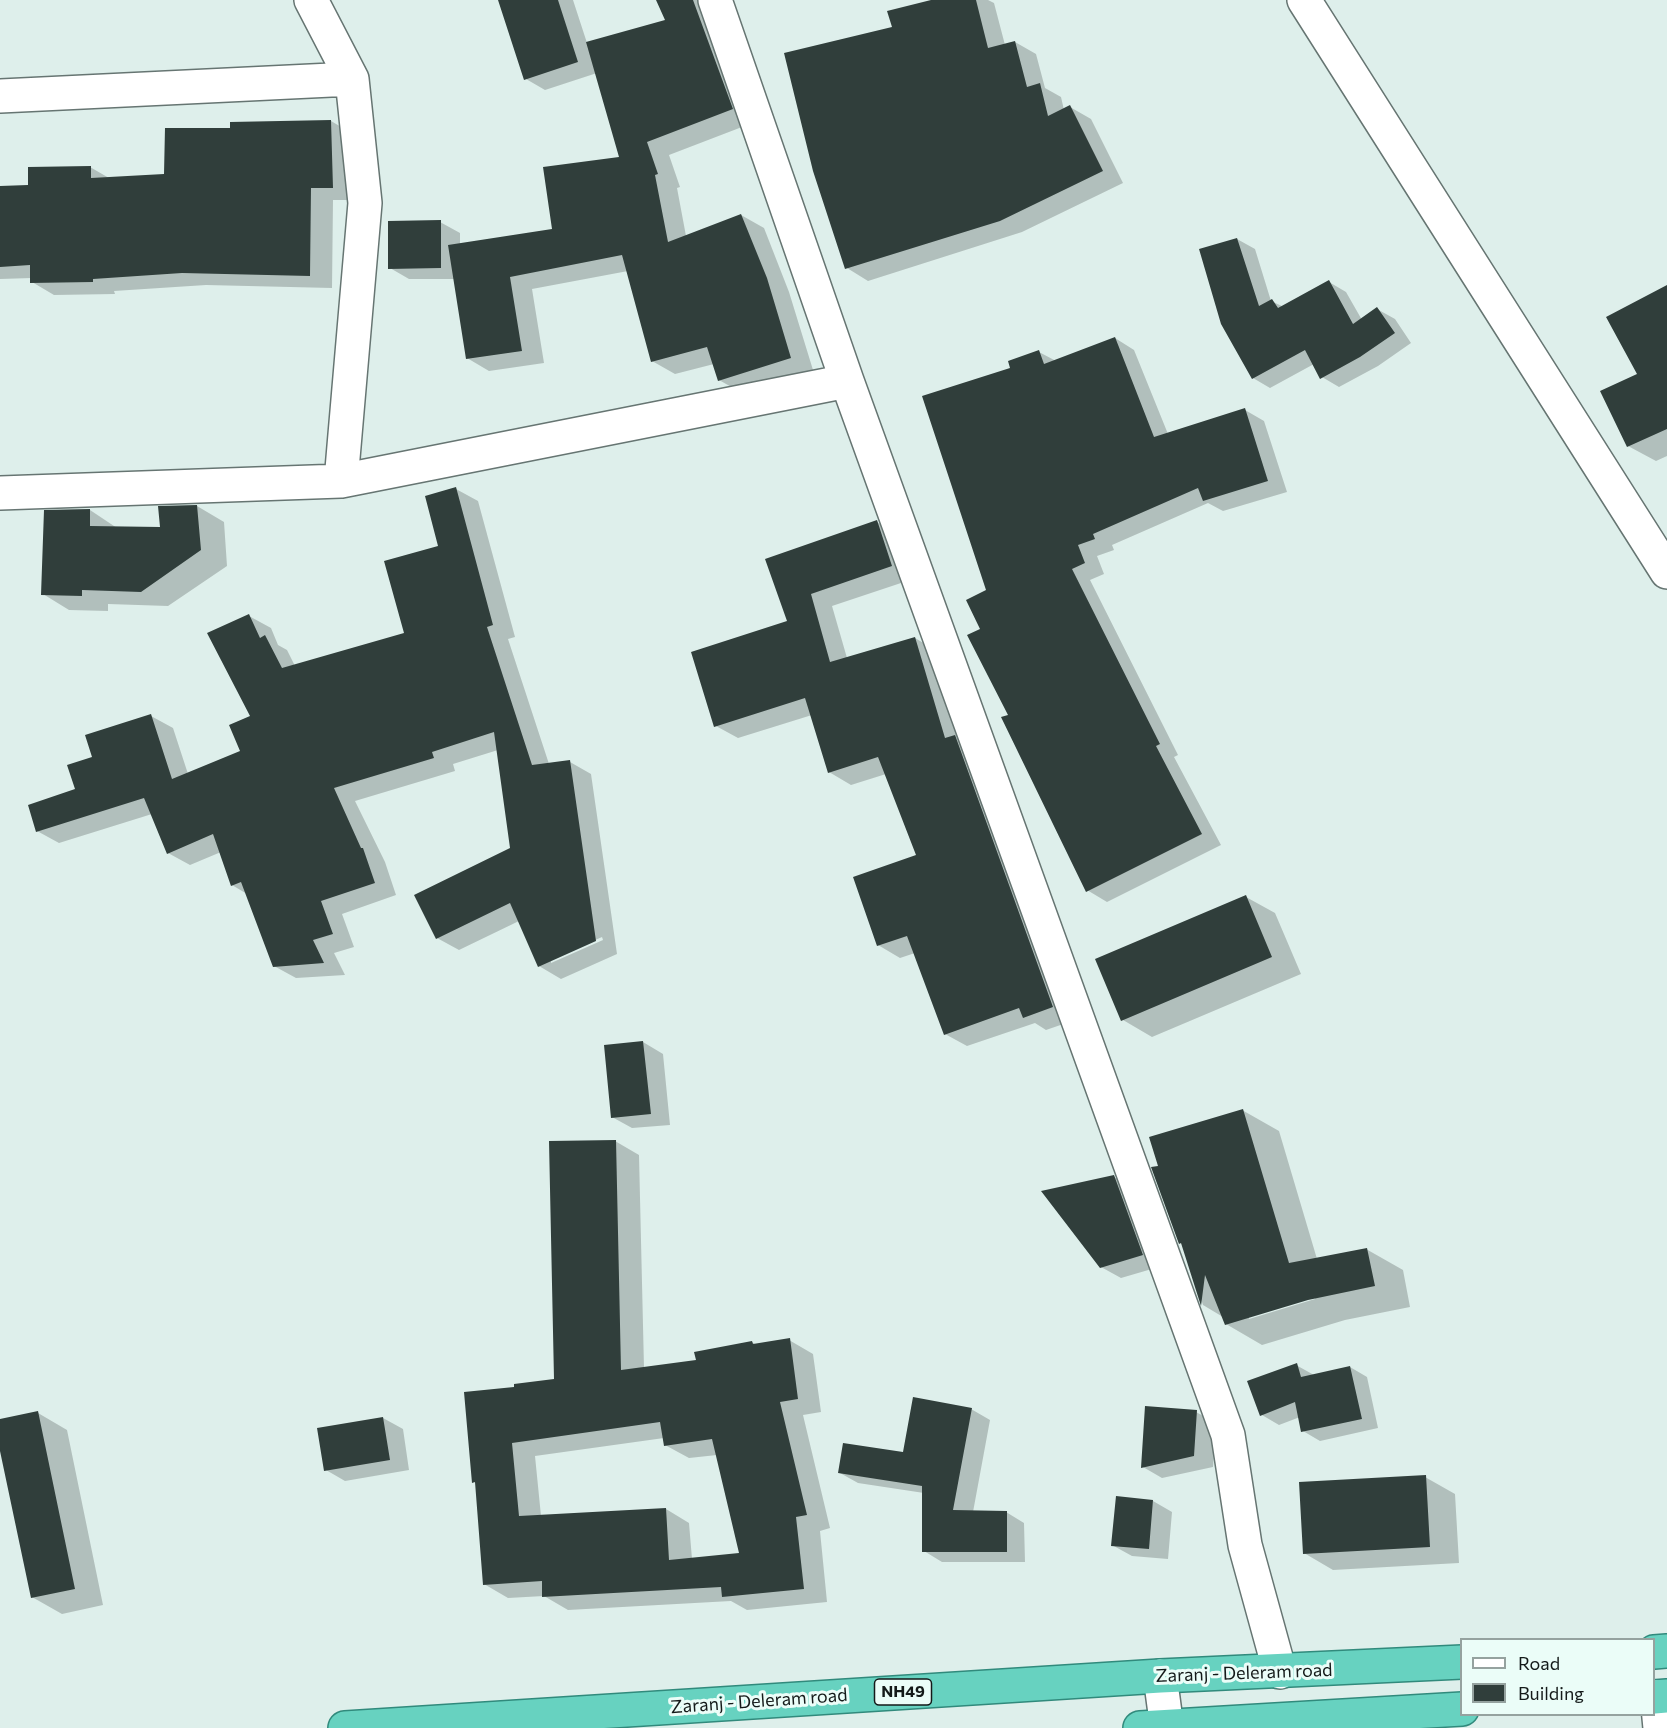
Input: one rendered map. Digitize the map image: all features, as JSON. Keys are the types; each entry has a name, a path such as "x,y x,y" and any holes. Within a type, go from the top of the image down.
{"highway":[{"name":"Zaranj - Deleram road","path":"345,1728 1160,1676 1460,1662"},
{"path":"1158,1727 1460,1709"}],"street":[{"path":"311,0 352,79 365,203 341,481"},
{"path":"715,0 847,381 1228,1435 1245,1545 1280,1672"},
{"path":"1304,0 1667,572"},
{"path":"0,96 352,79"},
{"path":"0,493 341,481 847,381"},
{"path":"1158,1727 1160,1676"}],"building":[{"path":"498,0 558,0 578,62 524,80"},
{"path":"656,0 693,0 733,109 647,142 658,174 655,175 668,242 741,214 767,278 791,358 718,381 707,347 651,362 622,255 510,277 522,351 466,359 448,245 552,229 543,167 619,157 586,42 665,20"},
{"path":"931,0 976,0 988,48 1015,41 1027,87 1040,83 1048,116 1070,105 1103,171 1000,221 845,269 813,171 784,53 892,27 887,11"},
{"path":"331,120 333,188 311,188 310,276 182,273 93,279 93,282 30,283 30,265 0,267 0,186 28,185 28,167 91,166 91,178 164,174 165,128 230,128 230,122"},
{"path":"441,220 441,268 388,269 388,221"},
{"path":"1237,238 1259,306 1272,299 1278,308 1329,280 1353,324 1377,307 1395,333 1360,357 1320,379 1305,350 1252,379 1221,324 1199,249"},
{"path":"1667,285 1667,429 1627,447 1600,391 1637,374 1606,317"},
{"path":"1115,337 1154,437 1245,408 1268,481 1203,501 1198,488 1093,534 1095,539 1078,545 1085,563 1072,569 1160,744 1156,746 1202,834 1086,892 1001,717 1008,715 967,635 980,629 966,600 986,590 922,396 1010,368 1008,361 1039,350 1044,364"},
{"path":"456,487 493,625 487,627 532,765 570,760 596,941 538,967 510,903 436,939 414,895 510,848 494,732 432,752 434,758 334,788 361,848 363,848 375,883 321,901 333,934 313,940 324,963 273,967 241,882 231,886 213,834 167,854 144,798 36,832 28,805 75,789 67,765 92,757 85,735 151,714 172,779 240,751 229,725 250,716 207,633 249,614 260,638 265,635 282,668 404,633 384,561 438,546 425,496"},
{"path":"197,505 201,550 141,592 82,590 82,596 41,595 44,510 90,509 90,526 160,527 158,506"},
{"path":"877,520 892,566 811,594 830,662 915,637 945,738 955,735 1053,1007 1023,1018 1019,1008 944,1035 907,936 877,946 853,877 916,855 878,757 828,773 805,698 714,727 691,652 787,621 765,559"},
{"path":"1246,895 1272,957 1121,1021 1095,959"},
{"path":"643,1041 651,1114 611,1118 604,1045"},
{"path":"1243,1109 1289,1263 1367,1248 1375,1286 1308,1300 1225,1325 1205,1275 1201,1306 1181,1243 1179,1244 1151,1167 1158,1166 1149,1137"},
{"path":"616,1140 621,1370 696,1360 694,1352 752,1341 753,1344 790,1338 798,1399 780,1402 807,1515 796,1517 804,1589 722,1597 721,1587 542,1597 542,1581 483,1585 475,1482 472,1483 464,1392 514,1387 514,1384 554,1379 549,1141","holes":["660,1422 664,1446 712,1439 739,1553 669,1560 666,1508 519,1516 512,1443"]},
{"path":"1114,1175 1143,1255 1100,1268 1041,1191"},
{"path":"1297,1363 1301,1377 1350,1366 1362,1419 1301,1432 1295,1402 1260,1416 1247,1381"},
{"path":"913,1397 972,1408 953,1510 1007,1511 1007,1552 922,1552 922,1486 838,1473 843,1443 903,1452"},
{"path":"1145,1406 1197,1410 1194,1456 1141,1468"},
{"path":"38,1411 75,1589 31,1598 0,1451 0,1419"},
{"path":"383,1417 390,1460 324,1471 317,1428"},
{"path":"1426,1475 1430,1547 1303,1554 1299,1482"},
{"path":"1116,1496 1153,1500 1149,1549 1111,1546"}]}
